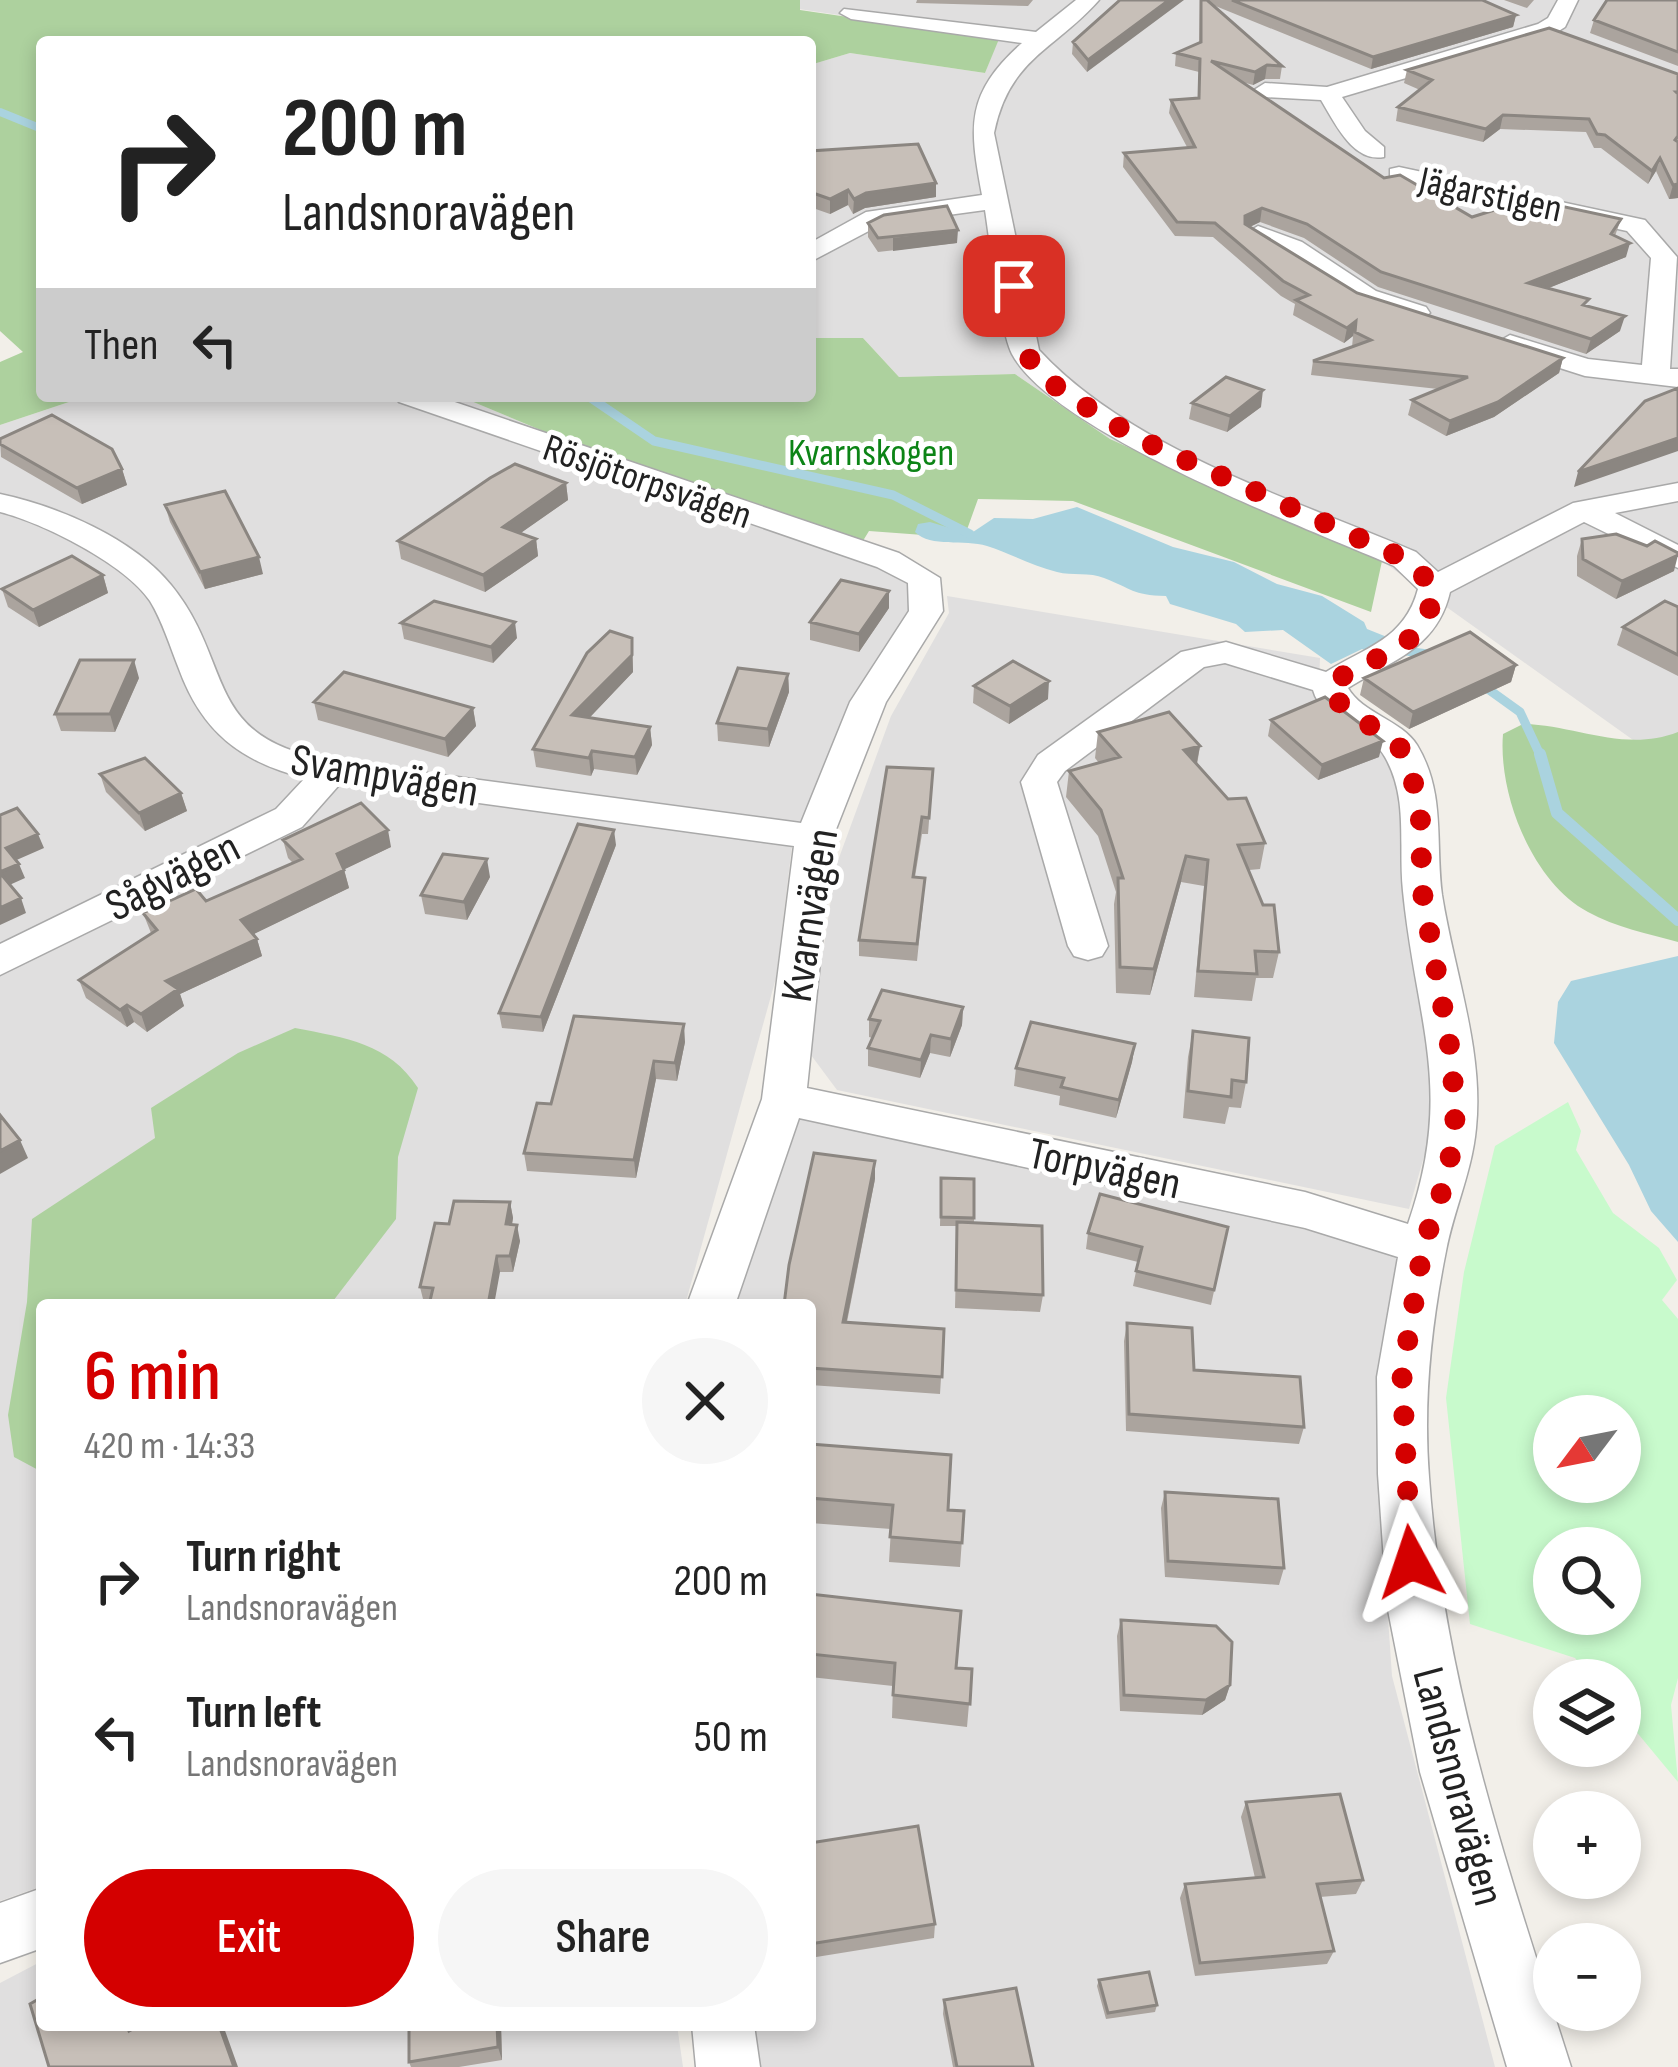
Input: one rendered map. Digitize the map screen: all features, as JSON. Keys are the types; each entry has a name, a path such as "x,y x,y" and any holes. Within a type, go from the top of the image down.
{"street":[{"path":"1089,0 1035,38 986,100 982,133 1025,352 1040,374 1135,437 1405,559 1435,587"},
{"path":"1555,33 1568,0"},
{"path":"851,13 1035,38"},
{"path":"1515,14 1555,33"},
{"path":"1265,90 1328,94 1555,33"},
{"name":"Jägarstigen","path":"1328,94 1356,136 1376,152"},
{"name":"Jägarstigen","path":"1258,234 1293,248 1366,297 1585,367 1667,376 1657,315 1664,257 1636,225 1399,174"},
{"path":"816,251 875,218 997,201"},
{"name":"Rösjötorpsvägen","path":"427,402 888,560"},
{"path":"1330,684 1395,649 1425,626 1435,587 1584,510 1678,492"},
{"name":"Svampvägen","path":"0,503 36,512 148,580 179,626 208,702 239,738 264,753 330,773 389,777 814,837"},
{"path":"1584,510 1678,558"},
{"name":"Kvarnvägen","path":"712,1299 784,1099 814,837 868,702 926,611 924,578 888,560"},
{"name":"Landsnoravägen","path":"1088,946 1039,782 1051,763 1193,659 1226,652 1330,684 1332,697 1400,748 1420,800 1422,890 1452,1059 1455,1122 1448,1173 1423,1247 1402,1376 1403,1474 1414,1605 1449,1772 1539,2067"},
{"name":"Sågvägen","path":"0,961 289,818 330,773"},
{"name":"Torpvägen","path":"784,1099 1305,1210 1423,1247"},
{"path":"0,1933 36,1920"},
{"path":"724,2031 728,2067"}],"shaded area":[{"path":"800,0 1678,0 1678,772 1382,561 1110,439 1015,374 899,377 863,338 816,338 816,63 850,53 985,73 998,39 799,9"},
{"path":"69,402 473,402 697,495 909,575 915,606 851,698 792,846 776,978 687,1299 36,1299 36,1888 0,1901 0,425"},
{"path":"947,596 1320,658 1319,683 1390,749 1409,799 1435,1118 1409,1209 837,1090 808,1051 836,866 891,716 949,613"},
{"path":"802,1112 1401,1252 1377,1371 1378,1471 1392,1676 1495,2067 759,2067 755,2031 816,2031 816,1299 737,1299"},
{"path":"36,1964 36,2031 678,2031 683,2067 0,2067 0,1983"}],"green space":[{"path":"0,0 800,0 800,10 999,39 985,73 850,53 816,63 816,36 36,36 36,402 69,402 0,425 0,362 23,352 0,331"},
{"name":"Kvarnskogen","path":"816,338 863,338 899,377 1015,374 1110,439 1382,561 1371,612 1073,501 978,499 964,538 869,531 861,544 697,495 473,402 816,402"},
{"path":"1523,724 1639,740 1678,732 1678,942 1598,917 1550,880 1523,834 1506,783 1503,734"},
{"path":"295,1028 365,1045 406,1073 418,1088 398,1157 396,1219 335,1299 36,1299 36,1469 14,1457 8,1415 27,1302 32,1219 155,1138 151,1108 238,1053"},
{"path":"1568,1102 1581,1131 1576,1150 1613,1213 1659,1248 1677,1280 1662,1300 1678,1319 1678,1678 1671,1705 1678,1782 1641,1737 1641,1659 1576,1659 1470,1624 1446,1398 1464,1272 1495,1146"}],"water":[{"path":"1077,507 1173,547 1234,562 1277,584 1322,596 1364,622 1367,629 1387,637 1331,664 1283,630 1245,632 1236,624 1170,604 1166,596 1139,593 1099,576 1057,572 987,546 930,540 915,532 918,524 930,522 970,534 994,518 1033,519"},
{"path":"1678,956 1678,1242 1651,1211 1629,1165 1554,1043 1558,1002 1571,981"}],"building":[{"path":"1120,0 1169,0 1088,60 1073,42"},
{"path":"1201,0 1207,0 1282,66 1267,65 1255,72 1211,61 1384,178 1400,175 1472,217 1517,203 1541,215 1556,205 1621,219 1611,234 1630,243 1528,283 1589,299 1583,305 1625,316 1591,339 1381,272 1307,224 1262,208 1245,216 1245,224 1357,293 1563,358 1498,402 1450,421 1412,400 1468,377 1313,361 1371,340 1355,332 1356,321 1347,328 1296,300 1309,295 1283,281 1215,223 1177,222 1124,153 1195,147 1171,100 1199,98 1200,59 1176,53 1201,42"},
{"path":"1232,0 1482,0 1516,15 1373,57"},
{"path":"1607,0 1678,0 1678,52 1594,20"},
{"path":"1549,28 1678,74 1678,184 1673,185 1660,158 1652,171 1605,135 1597,134 1589,119 1503,115 1486,129 1398,107 1432,80 1407,70"},
{"path":"918,144 936,183 854,199 848,190 830,199 816,194 816,151"},
{"path":"947,206 958,230 878,238 868,223 884,215"},
{"path":"1226,377 1263,390 1230,416 1192,403"},
{"path":"1678,388 1678,438 1578,472 1645,401"},
{"path":"52,415 112,449 122,469 77,488 0,444 0,439"},
{"path":"515,464 566,483 503,527 536,539 483,575 398,541 490,478"},
{"path":"225,491 259,557 200,572 165,505"},
{"path":"1616,534 1647,546 1655,541 1678,555 1622,581 1583,559 1582,539"},
{"path":"72,556 103,575 33,610 2,589"},
{"path":"841,580 889,591 859,634 810,622"},
{"path":"434,601 515,622 491,647 401,623"},
{"path":"1665,601 1678,607 1678,655 1623,627"},
{"path":"610,631 632,638 632,655 572,715 650,727 635,757 592,751 589,758 533,749 587,653"},
{"path":"1470,632 1516,665 1413,712 1364,678"},
{"path":"80,660 134,660 110,714 55,714"},
{"path":"1013,661 1049,681 1010,706 974,686"},
{"path":"738,668 788,674 768,729 717,723"},
{"path":"344,672 473,708 445,739 314,702"},
{"path":"1325,697 1383,741 1322,765 1271,720"},
{"path":"1169,712 1200,746 1184,750 1228,799 1246,798 1265,843 1238,845 1263,905 1274,905 1279,952 1255,951 1257,974 1198,971 1208,860 1186,856 1154,969 1120,967 1118,878 1123,878 1101,810 1069,771 1120,757 1098,732"},
{"path":"145,758 181,793 139,813 100,774"},
{"path":"887,767 933,769 929,818 922,817 913,877 925,878 917,944 859,940"},
{"path":"361,803 388,830 337,854 344,870 241,920 257,939 166,981 178,989 141,1014 127,1005 120,1010 79,980 157,930 143,913 196,889 206,901 302,859 283,840"},
{"path":"17,808 38,834 6,848 19,864 0,872 0,815"},
{"path":"578,824 614,830 541,1017 499,1013"},
{"path":"443,854 487,859 464,902 421,895"},
{"path":"0,873 21,898 0,908"},
{"path":"882,990 963,1007 951,1039 931,1035 921,1060 868,1048 880,1021 869,1019"},
{"path":"574,1016 684,1024 675,1063 654,1061 634,1160 524,1153 537,1103 551,1104"},
{"path":"1031,1022 1135,1044 1119,1100 1061,1087 1064,1078 1016,1068"},
{"path":"1193,1031 1249,1038 1246,1082 1232,1080 1231,1097 1188,1091"},
{"path":"0,1115 20,1140 0,1151"},
{"path":"814,1153 875,1161 843,1322 944,1329 942,1377 816,1368 816,1299 785,1299"},
{"path":"941,1178 974,1179 974,1218 941,1217"},
{"path":"1100,1194 1228,1227 1214,1290 1136,1271 1142,1247 1088,1233"},
{"path":"454,1201 510,1202 506,1224 517,1225 510,1256 497,1256 489,1299 430,1299 433,1288 420,1287 435,1223 449,1224"},
{"path":"957,1222 1042,1226 1043,1295 956,1290"},
{"path":"1127,1323 1192,1328 1194,1370 1300,1377 1304,1427 1129,1414"},
{"path":"816,1444 951,1455 948,1510 964,1511 962,1543 890,1537 893,1505 816,1499"},
{"path":"1165,1492 1278,1499 1284,1568 1168,1561"},
{"path":"816,1595 961,1611 956,1668 972,1669 970,1704 893,1695 895,1663 816,1655"},
{"path":"1121,1620 1216,1626 1232,1642 1230,1685 1206,1700 1124,1695"},
{"path":"1340,1794 1363,1880 1317,1884 1334,1951 1200,1963 1185,1884 1264,1877 1246,1802"},
{"path":"918,1826 935,1924 816,1943 816,1842"},
{"path":"1149,1972 1157,2005 1108,2013 1099,1980"},
{"path":"1016,1988 1033,2067 957,2067 944,2000"},
{"path":"38,2031 221,2031 234,2067 49,2067"},
{"path":"409,2031 497,2031 498,2047 409,2062"}],"waterway":[{"path":"0,112 36,127"},
{"path":"597,402 654,441 893,495 970,534"},
{"path":"1364,645 1434,655"},
{"path":"1481,684 1520,712 1541,756"},
{"path":"1541,756 1557,813 1678,920"}],"route":[{"path":"1014,286 1025,352 1040,374 1066,394 1135,437 1405,559 1435,587 1425,626 1395,649 1330,684 1332,697 1400,748 1420,800 1422,890 1452,1059 1455,1122 1448,1173 1423,1247 1402,1376 1403,1474 1411,1562"}]}
